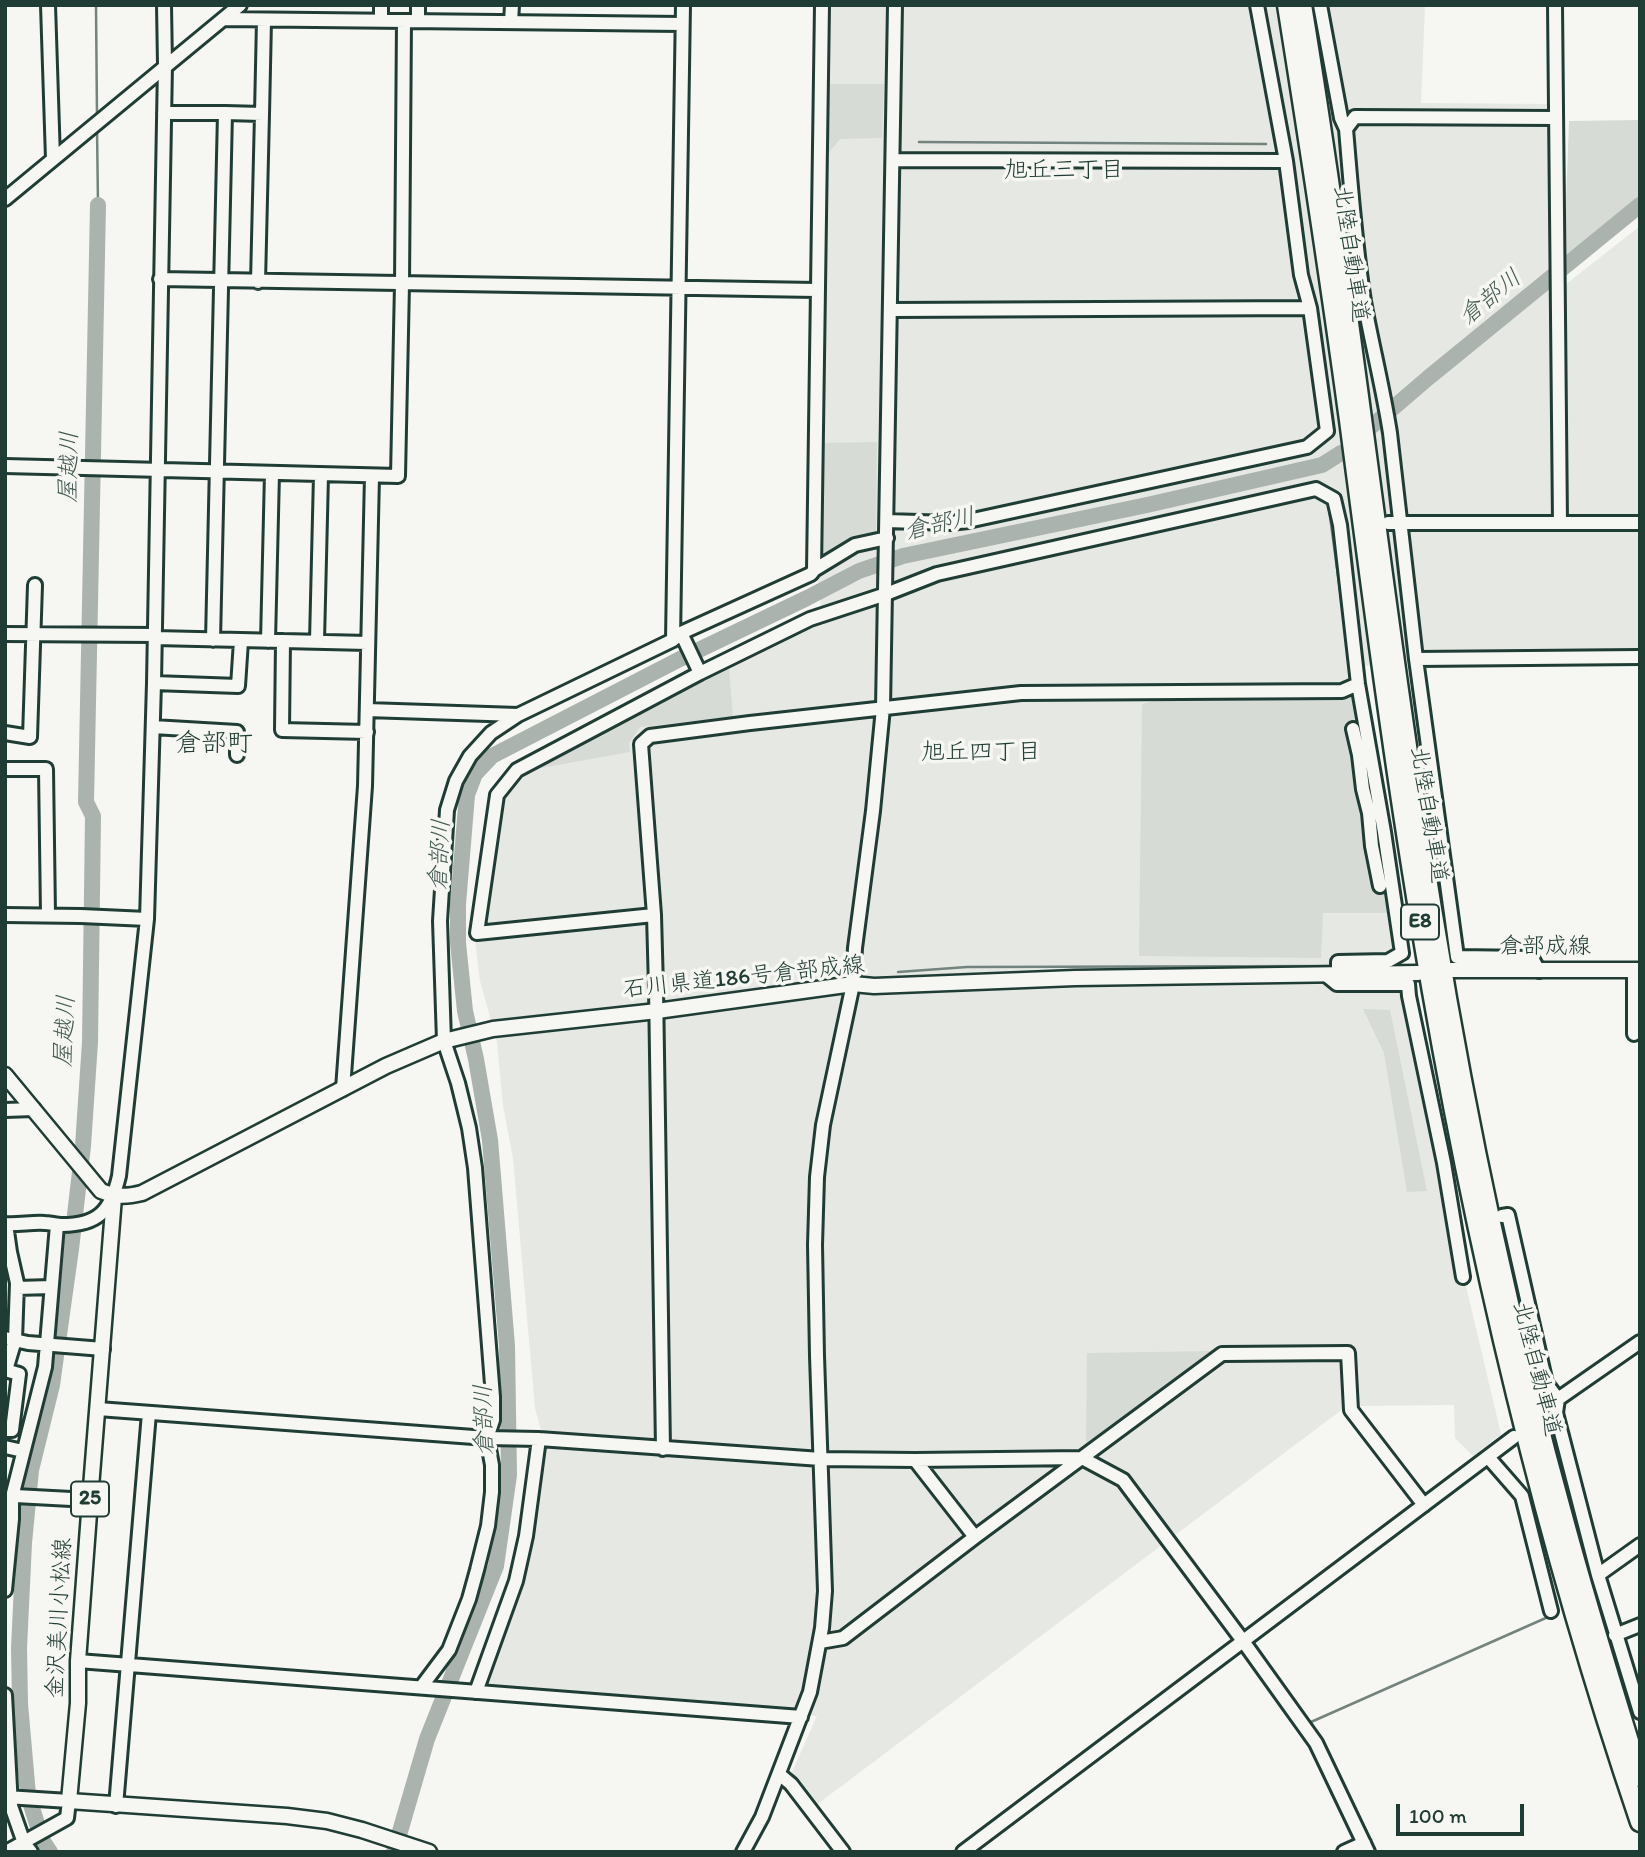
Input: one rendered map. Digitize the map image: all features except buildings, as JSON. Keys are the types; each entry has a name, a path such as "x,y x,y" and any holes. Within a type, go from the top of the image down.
{"highway":[{"name":"北陸自動車道","path":"1287,5 1318,200 1424,950 1464,1162 1518,1404 1547,1515 1588,1658 1640,1822"},
{"name":"北陸自動車道","path":"1302,5 1340,253 1434,923 1462,1079 1533,1403 1564,1524 1640,1777"}],"main road":[{"name":"倉部成線","path":"1451,970 1637,970"},
{"name":"石川県道186号倉部成線","path":"114,1196 142,1193 386,1066 446,1041 493,1029 657,1011 853,984 874,986 1075,978 1418,973"},
{"path":"5,1076 92,1181 102,1191 114,1196"},
{"name":"金沢美川小松線","path":"69,1801 114,1196"},
{"path":"69,1801 327,1821 422,1849"}],"street":[{"path":"48,5 53,159"},
{"path":"5,1430 12,1430 10,1398 19,1374 6,1370 13,1285 6,1224 59,1225 92,1221 114,1196 119,1176 147,919 155,636 164,5"},
{"path":"5,199 240,5"},
{"path":"381,5 381,20"},
{"path":"418,5 418,20"},
{"path":"512,5 512,23"},
{"path":"683,5 678,289 679,637 699,670"},
{"path":"814,570 822,5"},
{"path":"743,1852 762,1817 810,1692 820,1642 825,1591 815,1245 817,1177 823,1125 853,984 883,709 895,5"},
{"path":"887,521 950,523 968,520 1307,447 1327,431 1310,308 1301,275 1300,213 1286,161 1257,5"},
{"path":"1320,5 1341,118 1346,129 1347,212 1385,398 1390,433 1394,523 1416,659 1426,772 1457,957 1532,958 1539,971"},
{"path":"1555,5 1560,523"},
{"path":"223,19 682,24"},
{"path":"258,282 264,20"},
{"path":"5,466 398,476 404,20"},
{"path":"164,113 262,114"},
{"path":"213,640 225,113"},
{"path":"1346,129 1355,117 1555,118"},
{"path":"893,160 1286,161"},
{"path":"160,279 816,290"},
{"path":"891,310 1310,308"},
{"path":"268,641 272,473"},
{"path":"317,641 321,475"},
{"path":"343,1089 365,786 372,476"},
{"path":"654,915 477,933 496,795 517,770 699,670 810,619 937,574 1317,489 1334,499 1358,684 1382,780 1381,888"},
{"path":"1394,523 1640,523"},
{"path":"424,1687 449,1650 469,1599 488,1526 492,1492 490,1438 493,1397 475,1168 469,1128 446,1041 440,920 447,810 456,781 470,756 491,733 518,715 811,574 855,545 887,542"},
{"path":"5,733 30,737 35,585"},
{"path":"5,634 368,643"},
{"path":"154,683 238,686 241,641"},
{"path":"283,641 282,730 367,732"},
{"path":"1416,659 1640,657"},
{"path":"663,1449 657,1011 654,915 641,744 650,736 1021,693 1342,691 1358,684"},
{"path":"367,710 518,715"},
{"path":"153,727 237,732 237,755"},
{"path":"1353,729 1363,789 1370,813 1372,846 1381,888 1402,953 1388,961 1338,962 1332,975 1337,984 1408,984 1459,1226 1463,1277"},
{"path":"5,769 47,769 48,915"},
{"path":"5,915 147,919"},
{"path":"1634,1034 1637,970"},
{"path":"5,1110 34,1109"},
{"path":"1502,1216 1508,1215 1546,1383 1558,1399 1556,1413 1598,1575 1640,1712"},
{"path":"5,1590 12,1519 11,1497 45,1367 59,1225"},
{"path":"13,1285 51,1287"},
{"path":"10,1339 103,1349"},
{"path":"1549,1411 1558,1399 1640,1342"},
{"path":"820,1642 842,1638 1222,1354 1348,1353 1351,1410 1424,1505"},
{"path":"10,1398 36,1402"},
{"path":"98,1409 821,1459 1082,1458 1123,1480 1316,1743 1366,1847 1344,1852"},
{"path":"116,1806 149,1413"},
{"path":"963,1852 1514,1437"},
{"path":"471,1691 516,1581 526,1536 536,1439"},
{"path":"5,1447 23,1451"},
{"path":"1488,1457 1522,1496 1551,1611"},
{"path":"915,1460 975,1537"},
{"path":"11,1497 90,1500"},
{"path":"1598,1575 1640,1545"},
{"path":"1615,1635 1640,1625"},
{"path":"78,1661 801,1717"},
{"path":"5,1695 11,1806 28,1845"},
{"path":"779,1774 791,1784 843,1852"},
{"path":"6,1852 28,1845 61,1823 67,1818 69,1801 10,1798"}],"shaded area":[{"path":"827,5 1425,5 1421,103 1552,104 1551,296 1640,226 1640,655 1421,655 1352,669 1396,947 1465,1282 1501,1434 1473,1456 1455,1438 1454,1405 1344,1408 815,1806 792,1772 817,1716 483,1689 534,1523 541,1430 535,1408 513,1158 503,1106 497,1042 480,981 473,923 486,806 503,775 521,759 821,609 816,556"},
{"path":"828,84 884,84 882,138 840,139 827,155"},
{"path":"1640,120 1640,196 1564,259 1569,121"},
{"path":"877,442 876,535 823,558 820,556 823,443"},
{"path":"729,669 733,717 640,727 629,743 630,752 524,771"},
{"path":"1358,696 1391,913 1323,913 1321,958 1139,956 1142,704 1155,701 1338,699"},
{"path":"1363,1009 1390,1010 1427,1191 1407,1192 1384,1053"},
{"path":"1211,1351 1086,1445 1087,1353"}],"waterway":[{"path":"96,5 97,117"},
{"path":"97,128 98,205"},
{"path":"919,142 1266,144"},
{"name":"屋越川","path":"50,1852 42,1840 28,1795 20,1704 19,1648 31,1470 52,1385 71,1249 83,1146 90,1042 93,816 86,802 98,205"},
{"name":"倉部川","path":"1372,426 1640,205"},
{"name":"倉部川","path":"394,1852 427,1739 496,1566 509,1475 507,1346 490,1140 465,1011 458,943 458,904 467,795 475,774 492,756 859,571 903,556 1322,465 1341,453"},
{"path":"1329,509 1350,665"},
{"path":"898,972 967,967 1330,966"},
{"path":"1311,1722 1548,1617"}],"tunnel":[{"path":"1531,1424 1549,1411"}],"district":[{"name":"旭丘三丁目","path":"1064,171"},
{"name":"倉部町","path":"214,744"},
{"name":"旭丘四丁目","path":"981,753"}]}
